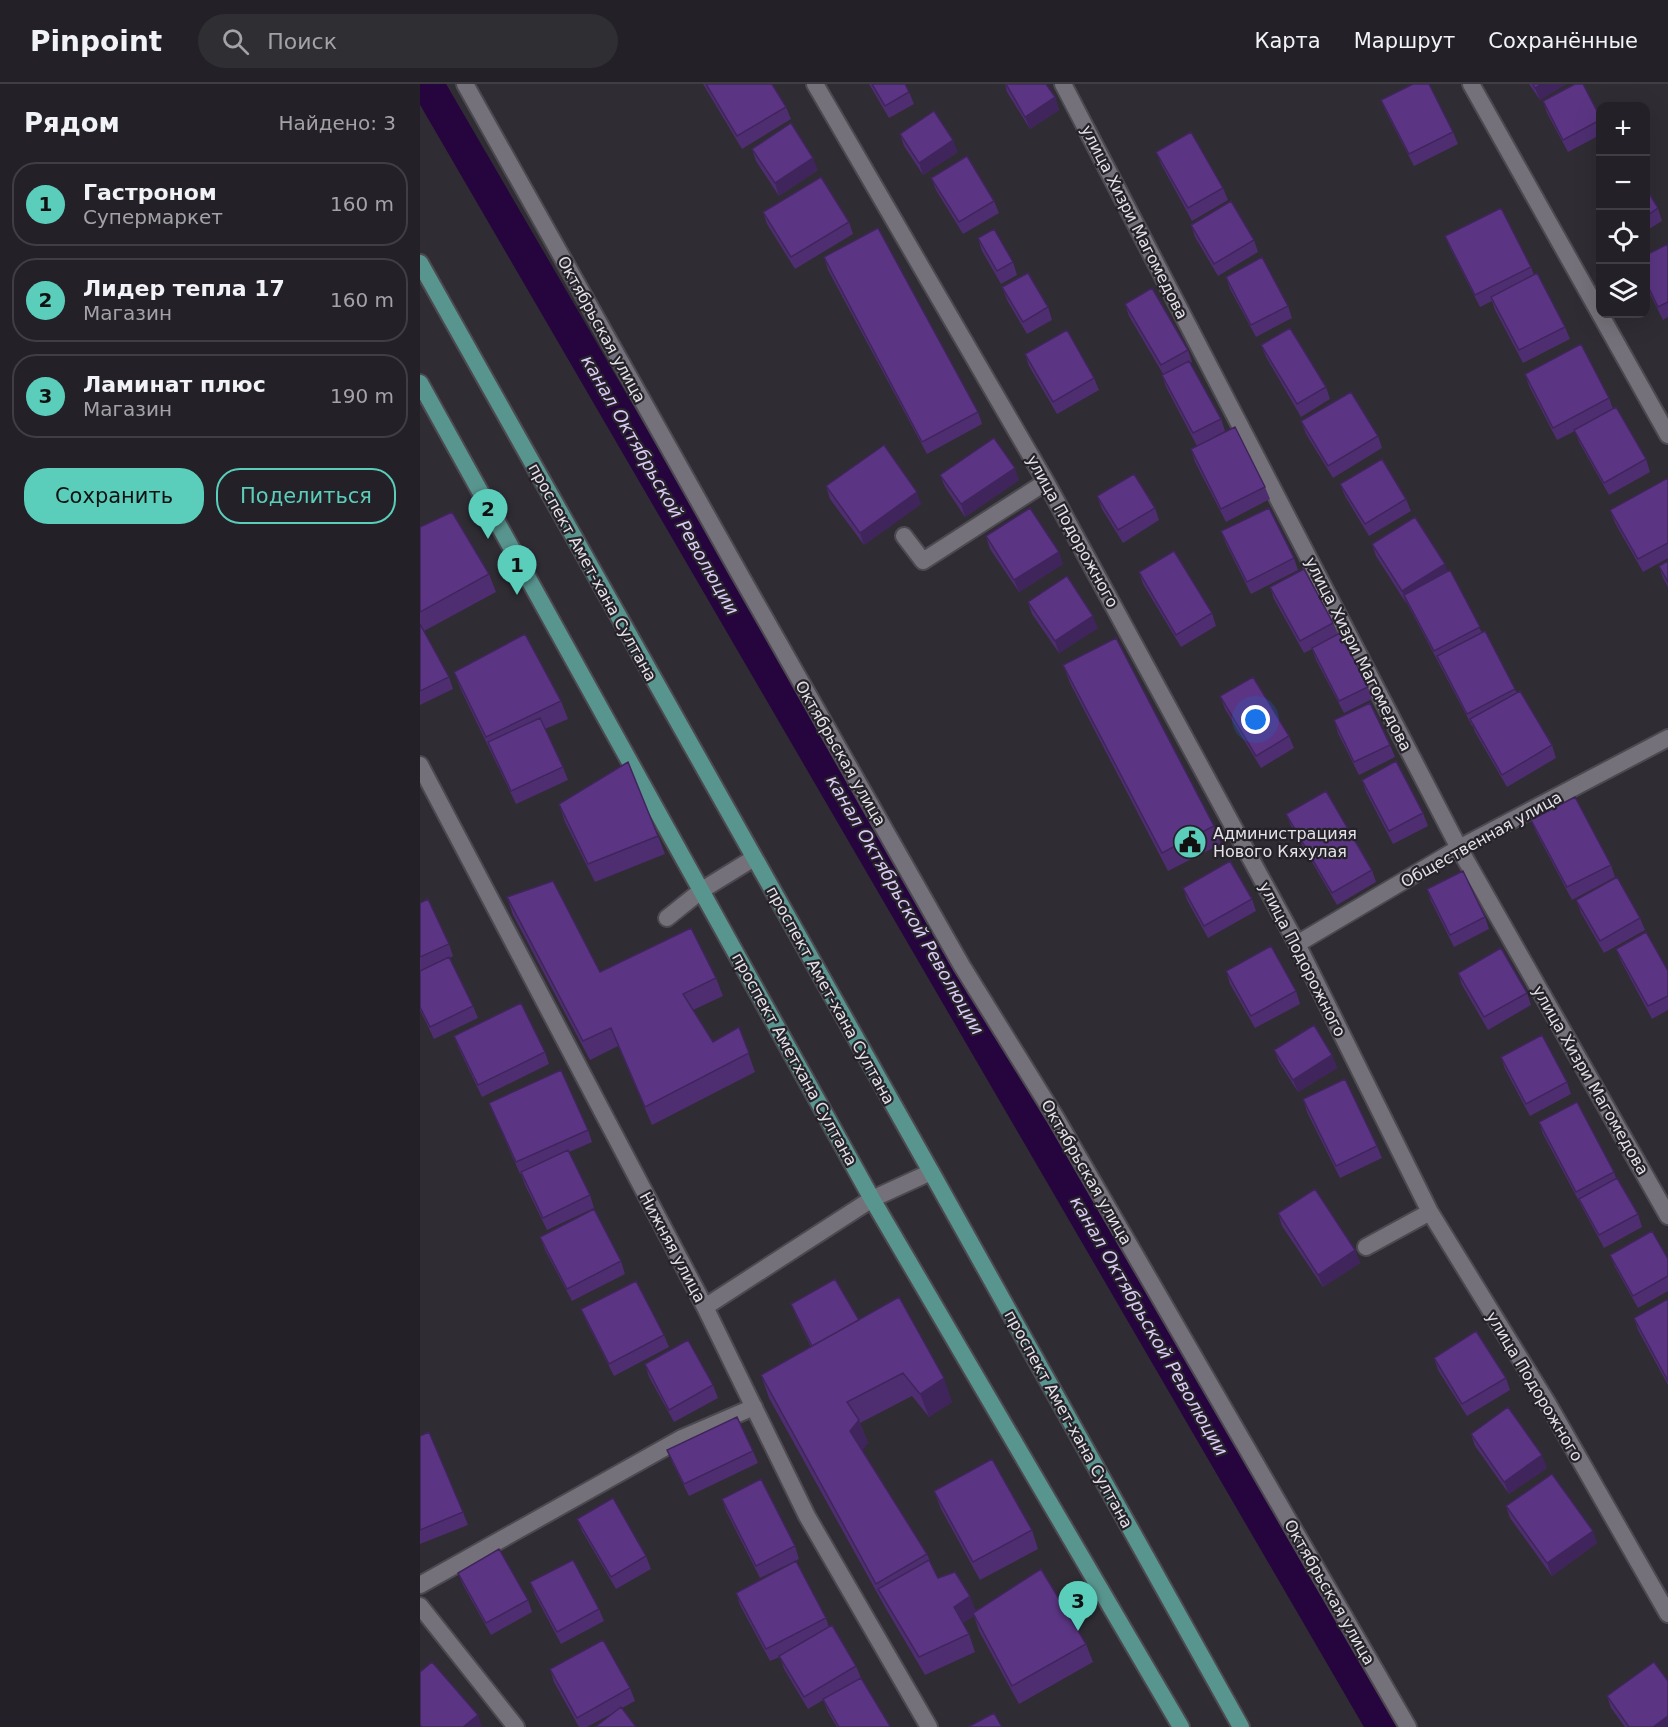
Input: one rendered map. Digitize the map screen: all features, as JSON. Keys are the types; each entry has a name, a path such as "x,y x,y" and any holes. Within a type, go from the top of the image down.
{"main road":[{"name":"проспект Амет-хана Султана","path":"422,270 1241,1727"},
{"name":"проспект Аметхана Султана","path":"420,384 872,1199 1182,1727"}],"street":[{"name":"Октябрьская улица","path":"465,84 956,955 1056,1119 1408,1727"},
{"name":"улица Подорожного","path":"815,84 1046,482 1297,944 1430,1212 1548,1404 1668,1614"},
{"name":"улица Хизри Магомедова","path":"1063,84 1459,848 1668,1216"},
{"path":"1471,84 1668,435"},
{"path":"904,536 923,561 1046,482"},
{"name":"Общественная улица","path":"1297,944 1459,848 1668,738"},
{"name":"Нижняя улица","path":"420,765 705,1307 807,1516 929,1727"},
{"path":"667,918 702,890 754,858"},
{"path":"705,1307 872,1199 931,1172"},
{"path":"1366,1247 1430,1212"},
{"path":"420,1585 682,1438 754,1407"},
{"path":"420,1606 516,1727"}],"building":[{"path":"706,84 772,84 786,107 737,136"},
{"path":"872,84 905,84 909,92 885,106"},
{"path":"1006,84 1046,84 1055,97 1025,117"},
{"path":"1413,84 1429,84 1453,132 1409,154 1381,100"},
{"path":"1575,84 1583,84 1596,109 1596,122 1563,140 1543,101"},
{"path":"934,111 953,140 919,163 900,134"},
{"path":"791,123 813,158 775,183 752,149"},
{"path":"1191,132 1223,188 1188,208 1156,152"},
{"path":"967,156 994,201 959,222 931,178"},
{"path":"821,177 849,222 791,257 763,212"},
{"path":"1650,195 1658,208 1650,213"},
{"path":"1231,201 1254,240 1214,264 1191,225"},
{"path":"1501,208 1531,267 1475,295 1445,236"},
{"path":"878,228 978,412 922,442 824,257"},
{"path":"994,229 1013,262 997,271 978,238"},
{"path":"1668,244 1668,302 1658,307 1650,290 1650,253"},
{"path":"1262,257 1288,306 1251,325 1226,277"},
{"path":"1028,273 1048,307 1023,322 1002,287"},
{"path":"1537,273 1565,327 1519,350 1491,297"},
{"path":"1152,288 1188,350 1161,365 1125,304"},
{"path":"1290,328 1326,387 1297,404 1261,345"},
{"path":"1067,330 1094,378 1053,402 1025,354"},
{"path":"1581,344 1609,398 1553,428 1525,374"},
{"path":"1189,361 1221,419 1193,433 1162,375"},
{"path":"1351,392 1378,436 1328,466 1301,421"},
{"path":"1616,407 1646,459 1604,483 1574,430"},
{"path":"1235,427 1265,487 1221,509 1191,449"},
{"path":"994,438 1015,468 961,504 940,475"},
{"path":"884,445 917,492 860,533 826,486"},
{"path":"1382,459 1406,499 1365,524 1340,484"},
{"path":"1134,474 1155,508 1118,530 1097,496"},
{"path":"1668,478 1668,543 1638,559 1610,510"},
{"path":"1030,508 1059,552 1014,580 986,536"},
{"path":"1269,508 1294,558 1247,582 1221,531"},
{"path":"452,512 489,574 420,612 420,527"},
{"path":"1415,517 1445,564 1402,591 1372,544"},
{"path":"1174,551 1212,613 1176,635 1139,572"},
{"path":"1668,561 1668,582 1659,566"},
{"path":"1304,569 1333,623 1300,641 1270,587"},
{"path":"1450,570 1480,627 1434,651 1404,595"},
{"path":"1067,576 1093,616 1055,641 1028,602"},
{"path":"420,624 449,677 420,691"},
{"path":"1485,631 1515,689 1467,714 1437,656"},
{"path":"1340,633 1368,687 1339,701 1312,648"},
{"path":"525,634 561,701 486,737 454,672"},
{"path":"1116,638 1214,826 1162,853 1063,665"},
{"path":"1253,677 1289,736 1256,756 1220,696"},
{"path":"1520,691 1552,745 1502,775 1470,719"},
{"path":"1370,703 1390,745 1354,762 1334,720"},
{"path":"540,718 563,767 511,791 488,742"},
{"path":"1396,761 1423,813 1389,831 1362,780"},
{"path":"628,762 658,836 588,864 559,804"},
{"path":"1326,791 1372,870 1332,893 1286,814"},
{"path":"1575,797 1611,865 1567,887 1531,820"},
{"path":"1230,861 1252,899 1204,926 1183,888"},
{"path":"1463,871 1485,917 1450,935 1427,889"},
{"path":"1617,877 1640,918 1600,941 1576,900"},
{"path":"553,881 600,972 691,928 716,978 683,994 713,1042 739,1027 749,1053 645,1107 611,1028 583,1041 507,897"},
{"path":"428,899 449,944 420,957 420,903"},
{"path":"1646,932 1668,971 1668,996 1648,1006 1616,949"},
{"path":"1271,946 1296,991 1251,1016 1226,971"},
{"path":"1501,948 1527,993 1484,1017 1458,973"},
{"path":"449,957 473,1006 430,1027 420,1007 420,971"},
{"path":"521,1003 545,1052 478,1085 454,1036"},
{"path":"1314,1025 1332,1055 1293,1080 1274,1050"},
{"path":"1542,1035 1567,1082 1526,1104 1501,1057"},
{"path":"561,1070 588,1130 516,1162 489,1103"},
{"path":"1345,1079 1377,1146 1336,1166 1303,1099"},
{"path":"1577,1102 1614,1172 1576,1192 1539,1122"},
{"path":"568,1150 590,1195 543,1218 521,1172"},
{"path":"1617,1178 1638,1214 1599,1235 1579,1199"},
{"path":"1315,1189 1355,1250 1318,1275 1278,1213"},
{"path":"594,1209 621,1261 567,1289 540,1237"},
{"path":"1652,1231 1668,1259 1668,1276 1633,1296 1610,1255"},
{"path":"835,1279 859,1320 812,1346 791,1304"},
{"path":"636,1281 664,1335 609,1364 581,1309"},
{"path":"899,1297 944,1378 920,1394 903,1373 847,1402 859,1420 850,1431 927,1554 876,1584 761,1375"},
{"path":"1668,1299 1668,1381 1634,1318"},
{"path":"1476,1331 1506,1378 1462,1404 1434,1358"},
{"path":"688,1340 713,1385 669,1410 645,1364"},
{"path":"1508,1407 1542,1455 1504,1482 1471,1434"},
{"path":"737,1417 753,1451 684,1484 667,1450"},
{"path":"429,1432 463,1512 420,1530 420,1436"},
{"path":"992,1459 1032,1530 973,1562 934,1491"},
{"path":"1552,1474 1593,1531 1547,1563 1506,1506"},
{"path":"761,1479 795,1546 756,1566 722,1499"},
{"path":"613,1498 646,1556 611,1577 577,1519"},
{"path":"499,1549 528,1600 486,1623 458,1573"},
{"path":"573,1560 599,1609 557,1632 530,1582"},
{"path":"929,1560 938,1578 955,1572 970,1596 954,1607 969,1634 919,1657 878,1589"},
{"path":"796,1561 826,1618 766,1649 736,1593"},
{"path":"1041,1569 1086,1644 1012,1686 973,1613"},
{"path":"832,1625 856,1666 804,1697 779,1656"},
{"path":"603,1640 630,1688 577,1718 550,1669"},
{"path":"432,1662 478,1715 463,1727 422,1727 420,1725 420,1672"},
{"path":"1654,1662 1668,1681 1668,1716 1653,1727 1629,1727 1607,1696"},
{"path":"861,1678 890,1726 839,1727 823,1699"},
{"path":"621,1707 636,1727 595,1727"},
{"path":"994,1713 1002,1727 968,1727"}],"waterway":[{"name":"канал Октябрьской Революции","path":"427,84 1383,1727"}],"place":[{"name":"Лидер тепла 17","path":"488,539"},
{"name":"Гастроном","path":"517,595"},
{"name":"Администрацияя Нового Кяхулая","path":"1190,842"},
{"name":"Ламинат плюс","path":"1078,1631"}]}
